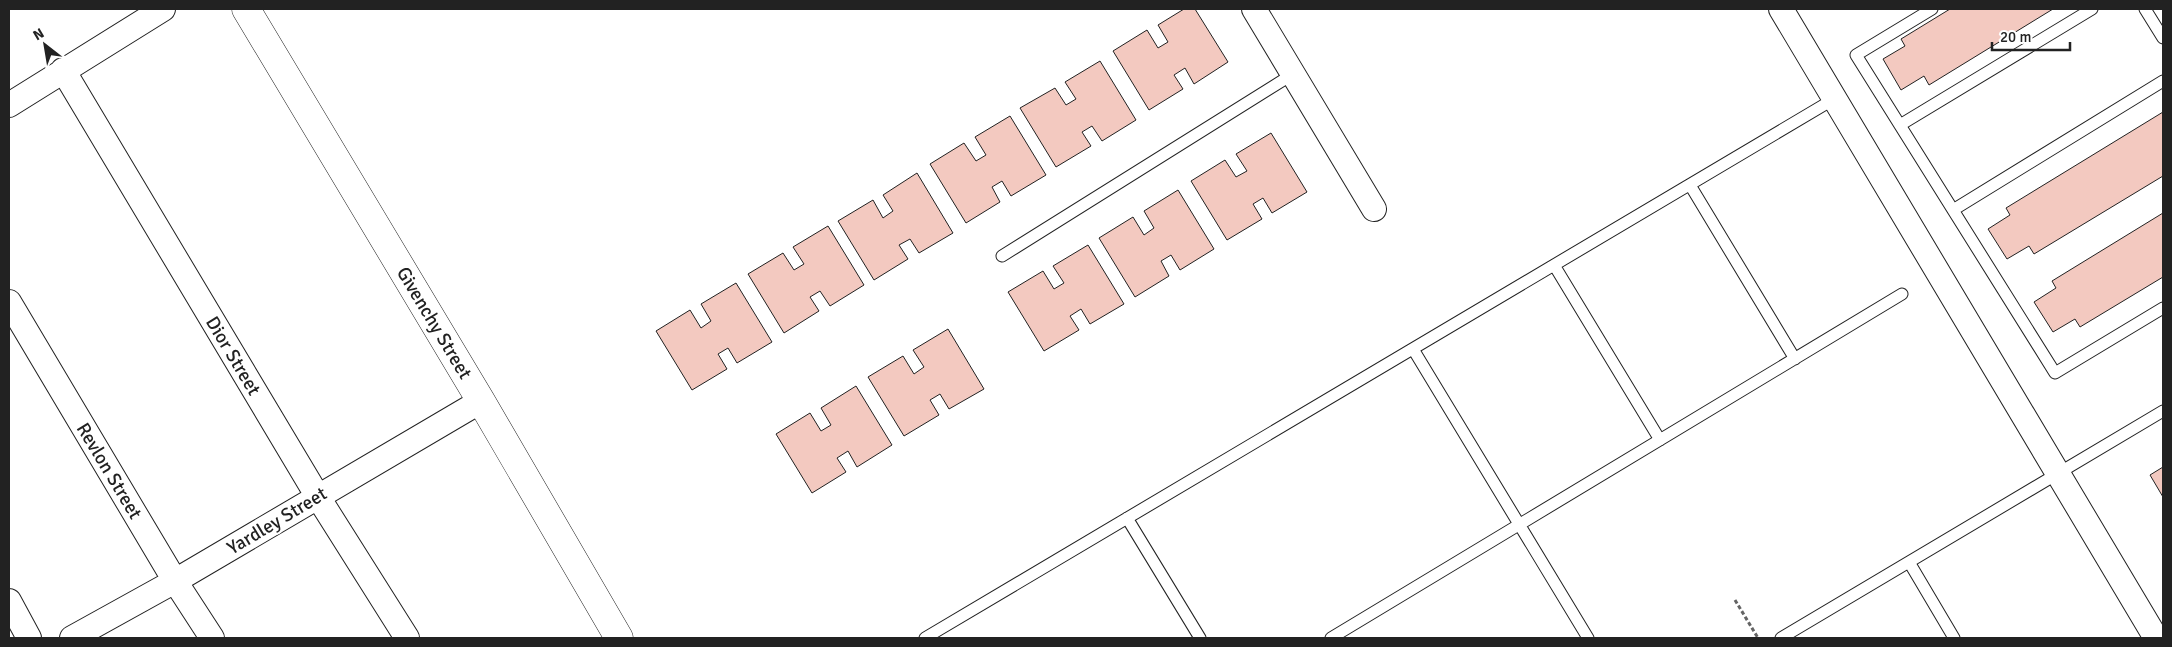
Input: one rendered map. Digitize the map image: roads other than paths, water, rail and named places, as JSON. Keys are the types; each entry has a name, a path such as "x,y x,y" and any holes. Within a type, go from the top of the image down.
{"street":[{"path":"9,105 62,70 163,9"},
{"name":"Givenchy Street","path":"246,9 481,401 620,638"},
{"path":"1254,9 1374,209"},
{"path":"1781,9 2156,638"},
{"name":"Dior Street","path":"62,70 318,497 407,638"},
{"name":"Revlon Street","path":"9,302 175,581 212,638"},
{"name":"Yardley Street","path":"72,638 175,581 481,401"},
{"path":"9,602 29,638"}],"lane":[{"path":"1932,9 1856,55 2055,373 2163,308"},
{"path":"1900,125 2092,9"},
{"path":"2145,9 2163,38"},
{"path":"1002,256 1293,74"},
{"path":"1953,210 2163,80"},
{"path":"925,638 1834,99"},
{"path":"1690,185 1795,359"},
{"path":"1554,265 1660,440"},
{"path":"1331,638 1902,294"},
{"path":"1414,349 1588,638"},
{"path":"1781,638 2163,411"},
{"path":"1127,518 1200,638"},
{"path":"1909,562 1954,638"}]}
